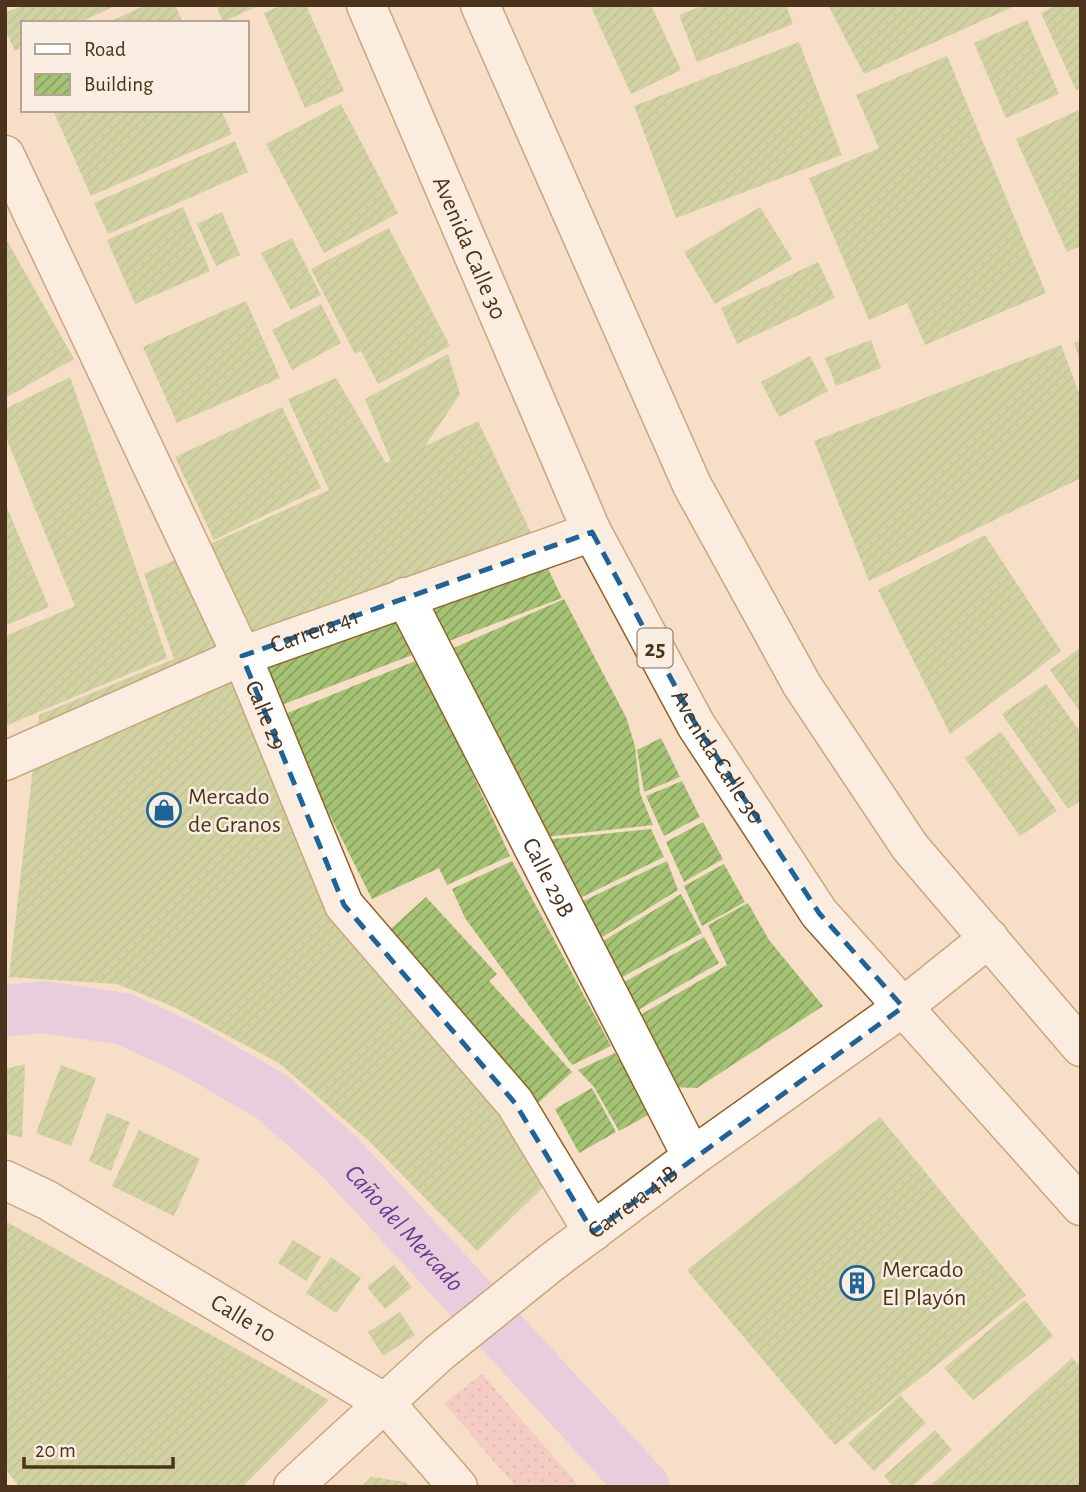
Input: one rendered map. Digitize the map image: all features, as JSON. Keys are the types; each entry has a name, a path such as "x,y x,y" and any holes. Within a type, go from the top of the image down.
{"main road":[{"name":"Avenida Calle 30","path":"366,5 592,532 696,724 819,913 1081,1206"},
{"path":"480,5 692,485 802,685 910,847 1081,1047"},
{"name":"Calle 29","path":"5,155 242,656 344,905 515,1103 593,1233"},
{"name":"Carrera 41","path":"5,761 242,656 592,532"},
{"name":"Calle 29B","path":"405,597 692,1157"},
{"name":"Carrera 41B","path":"293,1487 439,1353 552,1262 692,1157 903,1007 989,938"},
{"name":"Calle 10","path":"5,1180 47,1200 385,1404 458,1487"}],"highlighted area":[{"path":"592,532 696,725 819,913 903,1007 593,1232 515,1103 344,905 242,656"}],"shaded area":[{"path":"482,1374 580,1487 516,1487 444,1403"}],"building":[{"path":"23,5 117,5 82,21 21,21 21,48 15,51 5,29 5,13"},
{"path":"146,5 175,5 182,21 111,21"},
{"path":"216,5 260,5 225,21 223,21"},
{"path":"282,5 306,5 344,91 305,108 264,13"},
{"path":"590,5 651,5 681,70 631,94"},
{"path":"704,5 786,5 793,24 697,62 679,15"},
{"path":"828,5 1017,5 864,74"},
{"path":"1056,5 1081,5 1081,89 1076,90 1041,13"},
{"path":"1027,20 1059,94 1006,118 974,43"},
{"path":"799,42 842,155 676,218 634,106"},
{"path":"947,56 1046,293 925,345 907,303 869,320 809,178 879,148 856,95"},
{"path":"341,104 398,213 324,253 266,144"},
{"path":"1081,109 1081,246 1067,252 1016,139"},
{"path":"54,112 222,112 232,134 91,196"},
{"path":"235,141 248,172 108,234 94,203"},
{"path":"183,207 210,271 135,304 107,240"},
{"path":"760,207 792,259 715,304 684,252"},
{"path":"222,212 240,255 216,266 197,224"},
{"path":"389,228 450,346 378,384 361,351 355,354 311,269"},
{"path":"5,237 74,359 5,398"},
{"path":"292,238 321,295 291,310 261,253"},
{"path":"818,262 835,298 737,344 721,308"},
{"path":"246,301 280,378 177,423 143,347"},
{"path":"321,304 341,343 292,370 272,330"},
{"path":"871,340 881,368 836,386 825,358"},
{"path":"1081,341 1081,360 1080,360 1074,343"},
{"path":"1061,345 1081,398 1081,478 869,581 814,441"},
{"name":"Mercado de Granos","path":"448,354 460,394 425,446 478,421 562,598 258,714 339,904 552,1179 477,1251 368,1140 279,1063 174,1007 117,984 9,977 39,715 174,659 144,574 329,490 288,399 336,378 386,463 391,461 365,399"},
{"path":"810,356 828,391 779,417 761,382"},
{"path":"70,377 167,658 5,726 5,636 75,606 5,435 5,409"},
{"path":"282,407 321,488 214,540 175,457"},
{"path":"5,503 49,607 5,626"},
{"path":"985,535 1061,651 950,734 878,590"},
{"path":"564,599 626,717 635,746 640,793 653,825 545,837 449,650"},
{"path":"1081,647 1081,713 1050,670"},
{"path":"420,659 510,856 447,885 439,868 372,899 280,716"},
{"path":"1046,684 1081,733 1081,800 1068,809 1002,714"},
{"path":"1001,732 1057,811 1020,836 965,758"},
{"path":"661,738 680,777 644,792 637,750"},
{"path":"682,781 700,817 664,836 646,796"},
{"path":"703,822 723,859 684,882 666,842"},
{"path":"651,829 664,857 576,900 545,840"},
{"path":"512,861 611,1046 572,1065 465,918 452,889"},
{"path":"667,861 678,890 596,941 579,903"},
{"path":"724,864 745,902 702,926 684,886"},
{"path":"681,894 702,933 617,980 598,944"},
{"path":"426,897 497,974 489,981 572,1072 538,1103 384,935"},
{"path":"748,903 769,940 823,1006 697,1088 670,1087 635,1018 727,965 708,925"},
{"path":"704,937 719,963 633,1013 619,985"},
{"path":"615,1053 652,1113 619,1131 594,1087 578,1070"},
{"path":"25,1064 22,1138 5,1133 5,1069"},
{"path":"61,1065 96,1078 71,1146 36,1133"},
{"path":"592,1088 616,1132 579,1153 555,1109"},
{"path":"107,1113 130,1122 111,1171 89,1161"},
{"name":"Mercado El Playón","path":"880,1117 1026,1295 835,1445 687,1270"},
{"path":"139,1130 200,1159 174,1216 112,1186"},
{"path":"5,1221 329,1400 242,1487 20,1487 5,1469"},
{"path":"293,1240 321,1257 306,1281 278,1263"},
{"path":"331,1257 361,1278 336,1313 306,1293"},
{"path":"394,1265 412,1287 385,1309 367,1287"},
{"path":"1025,1300 1053,1336 973,1400 944,1368"},
{"path":"400,1312 415,1335 383,1356 368,1332"},
{"path":"1072,1358 1081,1367 1081,1487 929,1487"},
{"path":"900,1395 926,1423 874,1471 848,1443"},
{"path":"935,1430 952,1450 912,1487 894,1487 884,1476"},
{"path":"371,1477 405,1482 410,1487 361,1487"}],"waterway":[{"name":"Caño del Mercado","path":"5,1011 44,1007 124,1019 191,1050 272,1097 340,1157 644,1487"}],"place":[{"name":"Mercado de Granos","path":"164,810"},
{"name":"Mercado El Playón","path":"857,1283"}]}
